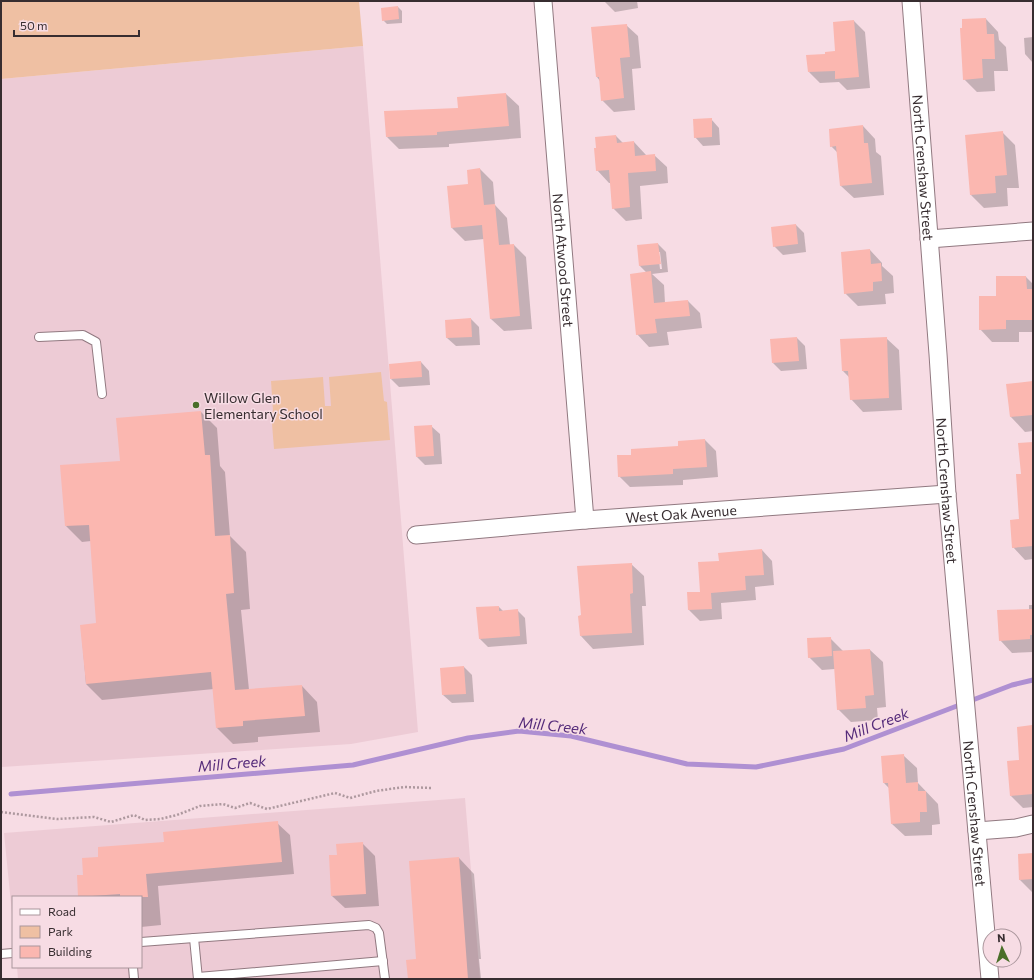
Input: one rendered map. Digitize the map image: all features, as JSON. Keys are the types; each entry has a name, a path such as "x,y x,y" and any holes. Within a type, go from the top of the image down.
{"street":[{"name":"North Atwood Street","path":"543,1 585,520"},
{"name":"North Crenshaw Street","path":"911,1 947,494 990,979"},
{"path":"929,239 1033,231"},
{"name":"West Oak Avenue","path":"416,535 585,520 947,494"},
{"path":"977,831 1016,828 1033,824"}],"lane":[{"path":"39,337 83,335 96,342 102,394"},
{"path":"142,942 369,924 376,928 379,933 385,979"},
{"path":"194,938 198,978 383,961"},
{"path":"1,954 12,952"},
{"path":"133,968 134,979"}],"path":[{"path":"1,812 57,819 94,817 111,822 134,815 145,820 160,819 177,815 200,806 223,804 235,808 250,803 267,809 335,793 350,798 376,791 404,787 432,788"}],"shaded area":[{"name":"Willow Glen Elementary School","path":"363,46 418,732 351,744 2,767 1,79"},
{"path":"465,798 480,979 18,979 17,968 142,968 142,896 12,896 12,914 4,833"}],"green space":[{"path":"1,1 359,1 363,46 1,79"},
{"path":"381,372 384,401 387,402 390,440 274,449 271,411 273,411 271,381 323,377 325,406 331,406 329,377"}],"building":[{"path":"398,6 399,19 382,21 381,8"},
{"path":"986,18 987,34 994,34 995,59 982,59 983,78 963,80 960,28 962,28 962,19"},
{"path":"854,20 859,77 835,79 835,71 808,72 806,55 825,54 825,52 835,51 833,22"},
{"path":"627,24 630,57 620,58 624,98 601,101 599,77 596,77 591,27"},
{"path":"506,93 509,126 437,132 437,135 386,137 384,111 458,108 457,97"},
{"path":"712,118 712,137 694,138 693,119"},
{"path":"863,125 864,143 868,143 872,183 840,186 836,146 830,147 829,129"},
{"path":"1003,131 1007,175 995,176 996,193 970,195 965,135"},
{"path":"616,135 617,143 634,141 635,156 655,154 656,171 628,173 630,207 612,209 609,170 596,171 594,148 596,148 595,137"},
{"path":"480,168 484,205 495,204 499,245 514,244 520,316 490,319 482,225 451,228 447,186 468,184 467,170"},
{"path":"796,224 798,244 773,247 771,227"},
{"path":"658,243 661,264 639,266 637,245"},
{"path":"870,249 871,264 881,263 882,281 873,282 873,291 844,294 841,252"},
{"path":"651,271 654,303 688,300 690,316 655,319 657,333 636,335 630,274"},
{"path":"996,276 1026,276 1027,289 1033,289 1033,320 1006,320 1006,329 979,330 979,296 996,296"},
{"path":"471,318 472,337 446,338 445,320"},
{"path":"797,337 799,361 772,363 770,339"},
{"path":"887,337 889,398 850,400 848,371 842,371 840,339"},
{"path":"421,361 422,377 390,379 389,364"},
{"path":"1033,381 1033,415 1010,417 1006,384"},
{"path":"201,411 205,455 210,455 215,536 230,535 234,593 226,594 235,690 302,685 305,716 243,721 243,726 216,728 211,672 86,684 80,625 96,623 89,525 65,526 60,465 120,461 116,418"},
{"path":"432,425 434,456 416,457 414,426"},
{"path":"705,439 707,467 673,469 673,474 618,477 617,455 631,455 631,449 678,446 678,441"},
{"path":"1033,442 1033,546 1012,548 1010,520 1019,519 1016,474 1021,474 1018,443"},
{"path":"762,549 764,575 745,576 746,590 711,593 712,609 688,610 687,592 700,592 698,562 719,561 718,553"},
{"path":"632,563 633,593 630,594 632,633 580,636 578,616 581,615 577,566"},
{"path":"499,606 499,611 518,609 520,636 479,639 476,607"},
{"path":"1033,609 1033,635 1030,635 1030,639 999,641 997,610"},
{"path":"831,637 832,656 808,658 807,638"},
{"path":"870,649 874,695 865,696 866,708 837,710 833,651"},
{"path":"464,666 466,694 442,695 440,668"},
{"path":"1032,725 1033,794 1010,796 1007,761 1019,760 1017,727"},
{"path":"904,754 906,783 918,782 918,791 926,791 927,812 920,812 920,822 891,824 888,783 883,783 881,756"},
{"path":"278,821 282,862 146,874 148,897 120,896 120,894 78,896 77,875 83,875 82,858 98,857 98,847 164,842 163,832"},
{"path":"363,842 366,894 331,896 329,855 337,855 336,844"},
{"path":"1033,853 1033,879 1019,880 1018,854"},
{"path":"459,857 468,979 408,979 406,960 416,959 409,861"}],"waterway":[{"name":"Mill Creek","path":"11,794 353,765 468,738 519,731 571,736 687,764 756,767 844,749 1012,685 1033,680"}],"place":[{"name":"Willow Glen Elementary School","path":"196,405"}]}
